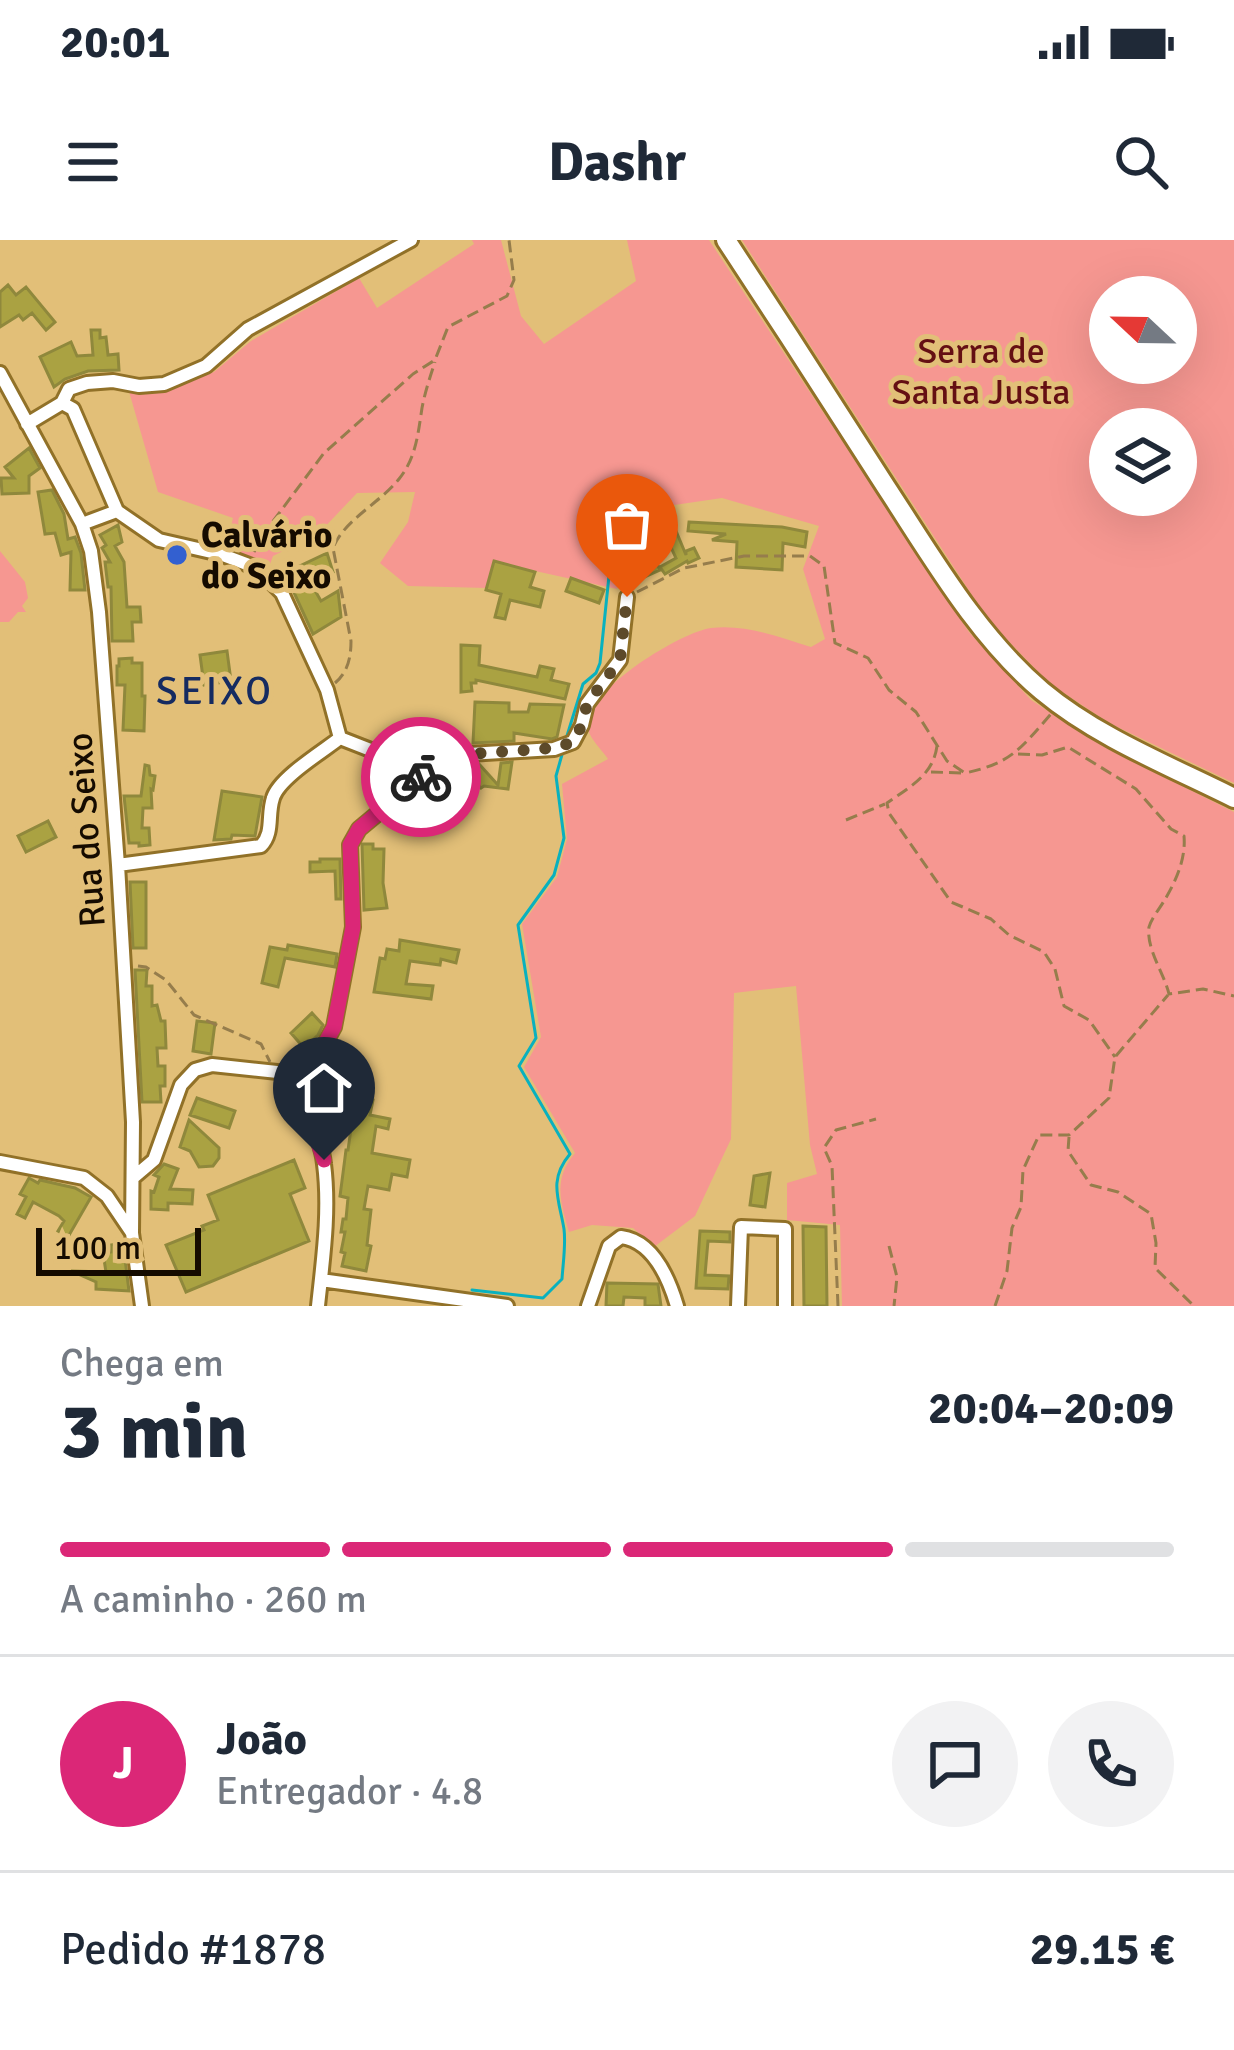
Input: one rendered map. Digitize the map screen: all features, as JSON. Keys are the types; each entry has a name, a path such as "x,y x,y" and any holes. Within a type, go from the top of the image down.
{"main road":[{"path":"726,240 927,550 979,624 1015,664 1043,692 1106,733 1234,798"}],"street":[{"path":"27,424 62,403 69,389 87,383 164,384 206,366 248,329 411,240"},
{"name":"Rua do Seixo","path":"0,373 82,524 91,551 118,866 134,1177 132,1233 142,1306"},
{"path":"62,403 73,409 117,511 159,540 257,568 282,592 327,690 340,738"},
{"path":"82,524 117,511"},
{"path":"134,1177 154,1160 181,1085 195,1070 212,1065 296,1074 317,1058 334,1027 353,927 350,845 359,829 424,775 469,754 554,748 573,742 587,704 620,660 627,597"},
{"path":"118,866 261,846 268,839 273,797 281,784 340,738"},
{"path":"340,738 424,775"},
{"path":"296,1074 324,1160 325,1231 318,1306"},
{"path":"0,1162 84,1178 107,1196 132,1233"},
{"path":"738,1306 741,1227 785,1229 785,1306"},
{"path":"588,1306 610,1246 621,1237 630,1237 652,1255 669,1280 677,1306"},
{"path":"321,1280 507,1306"}],"path":[{"path":"327,690 340,680 351,656 333,548 404,471 419,441 423,403 448,327 507,296 514,280 508,240"},
{"path":"247,564 323,453 412,374 435,360"},
{"path":"627,597 684,568 744,556 810,556 824,566 835,644 868,658 889,690 916,712 947,761 965,773"},
{"path":"928,772 990,768 1016,754 1060,704"},
{"path":"846,820 887,803 928,772 937,745"},
{"path":"1016,754 1042,755 1068,747 1136,789 1171,829 1184,836 1186,854 1149,926 1169,994"},
{"path":"887,803 889,813 951,902 991,919 1009,935 1044,952 1055,969 1064,1006 1088,1020 1115,1057"},
{"path":"124,966 146,967 166,980 194,1015 261,1044 275,1072"},
{"path":"1194,1306 1155,1268 1150,1214 1118,1192 1091,1185 1068,1150 1070,1135 1109,1098 1115,1057 1169,994 1203,989 1234,996"},
{"path":"838,1306 832,1166 824,1148 836,1130 876,1119"},
{"path":"995,1306 1021,1207 1023,1170 1039,1135 1070,1135"},
{"path":"890,1246 897,1277 894,1306"}],"green space":[{"path":"472,240 501,240 521,316 544,344 636,281 627,240 709,240 969,632 1031,700 1101,745 1234,812 1234,1306 842,1306 840,1225 787,1220 787,1183 817,1174 810,1145 796,986 734,993 731,1139 695,1216 654,1247 633,1228 592,1225 569,1232 561,1181 575,1153 524,1067 541,1037 522,924 557,877 567,839 562,784 608,759 588,729 600,698 636,666 678,640 724,627 762,632 811,647 825,639 803,569 819,526 722,498 647,509 623,551 617,589 494,562 487,588 408,586 380,563 408,522 415,492 357,493 319,533 273,556 267,572 227,543 233,518 158,492 128,388 164,390 214,372 251,341 359,278 377,308 474,244"},
{"name":"Serra de Santa Justa","path":"742,240 1234,240 1234,783 1109,723 1050,684 988,620"},
{"path":"0,551 25,582 28,598 22,606 26,612 18,612 9,622 0,622"}],"building":[{"path":"8,285 16,295 26,287 55,322 46,330 32,313 0,327 0,292"},
{"path":"91,330 100,330 100,338 106,337 108,355 118,354 119,370 88,371 54,387 40,357 71,342 77,356 93,355"},
{"path":"29,448 40,468 29,476 29,493 2,494 1,478 14,478 5,467"},
{"path":"52,490 64,514 68,539 75,537 81,553 85,590 70,590 71,552 61,555 55,533 45,534 38,492"},
{"path":"689,522 807,532 805,547 783,543 782,570 736,567 737,542 712,540 726,534 688,531"},
{"path":"118,525 122,542 115,546 124,562 127,607 140,607 141,622 132,622 133,641 112,641 111,587 105,562 110,562 100,535"},
{"path":"674,526 686,555 694,548 699,558 665,574 660,567 676,558 669,543 651,551 660,570 640,579 631,558 649,550 644,539"},
{"path":"327,553 333,572 309,580 321,601 338,591 341,617 313,634 285,573"},
{"path":"494,561 535,572 530,587 544,591 540,607 510,600 505,619 495,617 501,594 486,590"},
{"path":"571,578 604,590 599,603 566,591"},
{"path":"461,645 480,646 479,665 537,677 540,666 554,669 551,680 569,684 565,699 476,680 471,683 472,691 461,692"},
{"path":"227,651 231,681 204,685 200,655"},
{"path":"132,658 132,663 142,663 144,731 123,730 125,685 117,685 117,666 119,659"},
{"path":"475,702 509,703 509,712 528,712 530,704 564,705 557,737 514,733 514,741 473,743"},
{"path":"512,762 508,789 481,788 463,769 479,764 498,785 501,763"},
{"path":"145,765 155,776 152,808 143,808 142,828 149,828 150,845 139,846 129,843 124,796 141,796"},
{"path":"222,791 262,797 255,836 214,840"},
{"path":"48,821 56,837 26,852 18,836"},
{"path":"362,844 384,849 387,908 364,910"},
{"path":"340,859 341,899 336,899 335,871 310,872 310,862"},
{"path":"130,882 146,882 146,948 133,948"},
{"path":"400,940 459,950 456,963 410,961 406,984 433,986 431,999 374,992 380,958 385,959 387,949 399,951"},
{"path":"288,945 337,954 335,967 285,958 278,987 262,983 270,947 287,950"},
{"path":"135,970 147,970 152,1006 157,1005 165,1021 166,1048 157,1048 158,1066 165,1066 161,1102 142,1102"},
{"path":"312,1013 323,1025 304,1048 291,1033"},
{"path":"197,1021 215,1023 211,1054 193,1051"},
{"path":"345,1096 373,1100 370,1115 390,1119 388,1129 376,1126 372,1153 410,1160 407,1177 392,1174 389,1190 368,1186 364,1209 371,1210 367,1245 371,1246 366,1271 342,1266 345,1232 341,1232 348,1198 340,1196 351,1129 338,1127"},
{"path":"197,1098 235,1111 229,1128 190,1115"},
{"path":"189,1120 219,1148 213,1166 199,1167 190,1151 180,1147"},
{"path":"294,1160 305,1188 290,1194 309,1241 186,1292 166,1245 218,1220 208,1195"},
{"path":"164,1164 178,1169 170,1189 193,1190 192,1204 168,1203 168,1210 151,1209 151,1191 159,1177 154,1175"},
{"path":"770,1173 765,1207 750,1205 754,1176"},
{"path":"29,1178 75,1188 91,1197 68,1237 58,1231 64,1221 59,1216 33,1202 25,1218 17,1214"},
{"path":"803,1226 826,1227 827,1306 804,1306"},
{"path":"700,1231 730,1232 730,1242 708,1241 705,1275 729,1276 728,1289 696,1288"},
{"path":"123,1243 129,1291 96,1289 96,1282 71,1271 106,1272 103,1253"},
{"path":"607,1283 658,1284 661,1306 645,1306 645,1298 624,1297 623,1306 606,1306"}],"waterway":[{"path":"566,739 583,684 600,663 610,566"},
{"path":"472,1290 543,1298 562,1279 565,1235 557,1181 570,1154 519,1066 536,1038 518,925 554,875 564,838 556,776 563,751"}],"way so far":[{"path":"421,777 469,754 554,748 573,742 587,704 620,660 627,597"}],"place":[{"name":"Calvário do Seixo","path":"177,555"}],"district":[{"name":"SEIXO","path":"215,690"}],"route":[{"path":"324,1160 296,1074 317,1058 334,1027 353,927 350,845 359,829 421,777"}]}
